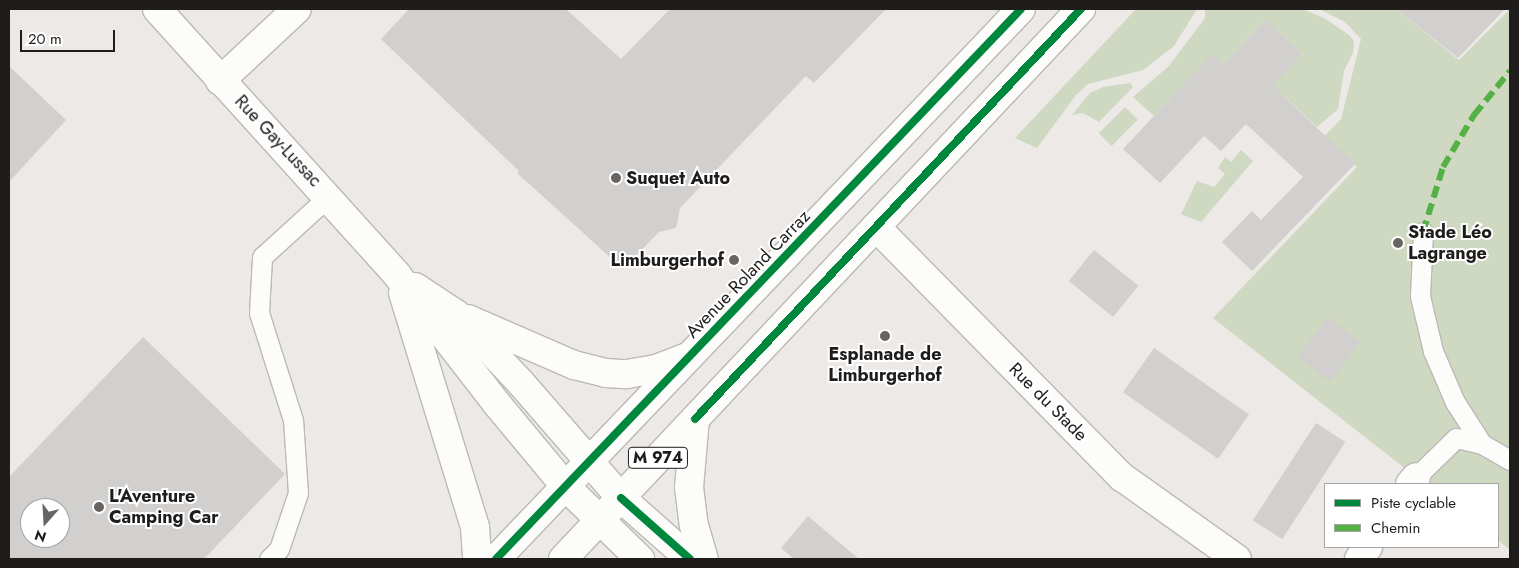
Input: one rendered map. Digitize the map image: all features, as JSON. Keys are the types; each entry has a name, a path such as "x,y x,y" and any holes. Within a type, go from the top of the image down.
{"main road":[{"name":"Rue Gay-Lussac","path":"157,9 220,81 329,196 397,275 497,404 565,486 598,521 640,559"},
{"path":"220,81 297,9"},
{"name":"Avenue Roland Carraz","path":"496,559 1021,9"},
{"name":"M 974","path":"621,498 1081,9"},
{"name":"Rue du Stade","path":"876,227 1122,477 1237,559"},
{"name":"Rue Gay-Lussac","path":"397,275 456,314 522,383 588,462 621,498 690,559"},
{"path":"397,275 475,527 477,559"},
{"path":"456,314 574,365 605,373 627,374 656,369 688,357"},
{"path":"695,419 689,487 694,525 704,559"},
{"path":"562,559 621,498"},
{"path":"1359,559 1367,548"}],"lane":[{"path":"269,559 279,549 298,493 294,420 259,312 262,257 329,196"},
{"path":"1423,232 1420,296 1434,352 1455,402 1482,444"},
{"path":"1413,480 1456,438 1482,444 1510,460"}],"green space":[{"path":"1136,9 1197,9 1174,46 1143,70 1088,84 1076,95 1037,148 1015,138"},
{"path":"1205,9 1302,9 1324,18 1349,35 1354,41 1353,53 1344,71 1338,109 1317,127 1284,96 1268,91 1302,54 1266,20 1232,56 1241,82 1212,55 1154,116 1133,97 1169,66 1205,18"},
{"name":"Stade Léo Lagrange","path":"1319,9 1396,9 1459,60 1510,9 1510,550 1499,541 1499,483 1424,483 1213,318 1357,167 1334,144 1321,157 1313,148 1341,119 1361,39 1345,22"},
{"path":"1130,83 1133,87 1099,122 1083,113 1072,115 1090,93 1103,87"},
{"path":"1125,107 1138,120 1112,146 1099,133"},
{"path":"1241,150 1253,161 1201,222 1181,214 1197,181 1214,187 1225,174 1218,168 1225,157 1231,162"}],"building":[{"path":"409,9 566,9 621,59 670,9 886,9 814,83 806,76 680,208 676,228 659,232 623,269 517,173 519,171 381,39"},
{"path":"1396,9 1505,9 1458,58"},
{"path":"1266,20 1302,54 1273,86 1355,164 1252,271 1222,242 1252,211 1261,220 1303,177 1246,124 1221,151 1204,136 1160,183 1123,149 1212,54 1223,65"},
{"path":"9,66 66,120 9,182"},
{"path":"1094,250 1138,286 1113,317 1069,281"},
{"path":"1328,317 1360,342 1330,382 1297,356"},
{"path":"143,337 285,474 204,559 9,559 9,477"},
{"path":"1154,348 1249,415 1218,459 1123,392"},
{"path":"1316,423 1345,442 1282,539 1253,520"},
{"path":"808,516 859,559 794,559 781,548"}],"marked path":[{"path":"1423,232 1443,167 1474,115 1510,71"}],"cycle path":[{"path":"496,559 1021,9"},
{"path":"695,419 1081,9"},
{"path":"621,498 690,559"}],"place":[{"name":"Suquet Auto","path":"616,178"},
{"name":"Stade Léo Lagrange","path":"1398,243"},
{"name":"Limburgerhof","path":"734,260"},
{"name":"Esplanade de Limburgerhof","path":"885,336"},
{"name":"L'Aventure Camping Car","path":"99,507"}]}
